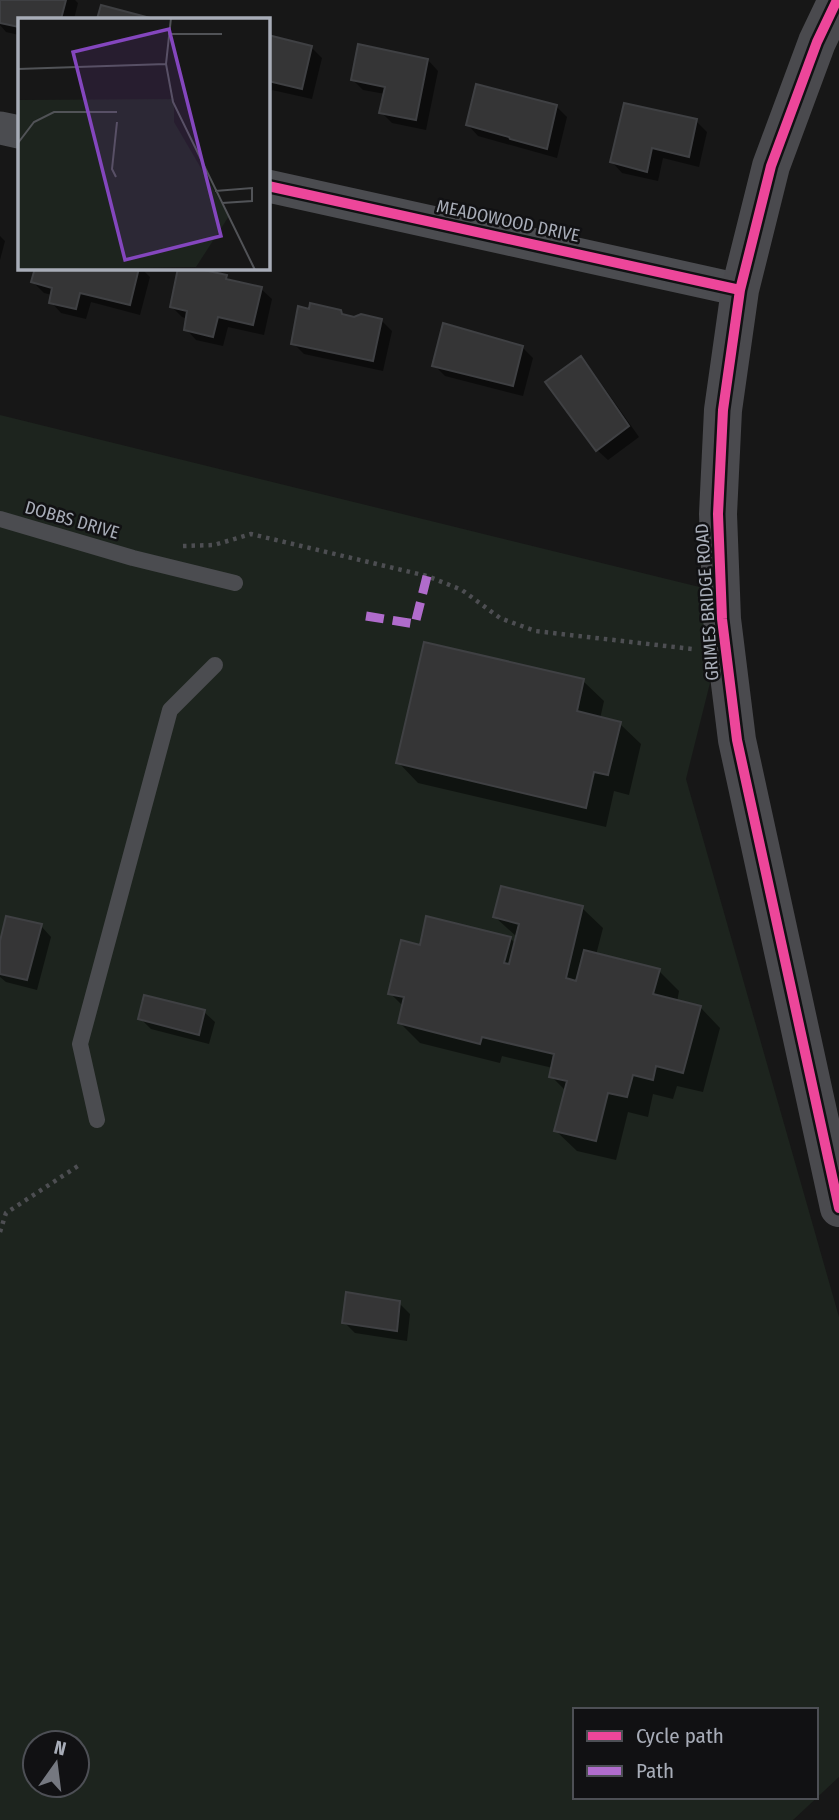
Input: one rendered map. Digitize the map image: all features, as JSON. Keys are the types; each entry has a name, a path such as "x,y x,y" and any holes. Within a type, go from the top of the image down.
{"street":[{"name":"GRIMES BRIDGE ROAD","path":"837,0 828,45 771,166 740,290 723,410 718,514 722,619 737,740 839,1209"},
{"path":"0,128 18,132"},
{"name":"MEADOWOOD DRIVE","path":"270,187 740,290"}],"lane":[{"name":"DOBBS DRIVE","path":"0,519 133,558 235,583"},
{"path":"97,1120 80,1044 170,710 215,665"}],"path":[{"path":"176,546 214,545 251,534 427,576 462,590 499,618 535,631 701,650 726,649"},
{"path":"0,1232 6,1213 81,1164"}],"shaded area":[{"path":"0,415 732,595 686,779 839,1317 839,1777 818,1797 818,1708 573,1708 573,1799 815,1799 793,1820 0,1820"}],"building":[{"path":"0,0 66,0 61,18 18,18 18,27 0,23"},
{"path":"101,5 150,18 97,18"},
{"path":"270,36 312,46 302,89 270,81"},
{"path":"358,44 428,59 416,120 379,113 385,87 351,80"},
{"path":"476,84 557,105 547,149 466,125"},
{"path":"624,103 697,119 689,157 652,148 647,172 610,162"},
{"path":"34,270 139,270 130,305 80,293 76,309 49,303 52,288 31,282"},
{"path":"178,270 203,270 227,275 226,279 262,287 253,325 218,317 213,337 184,330 187,311 170,307"},
{"path":"310,303 341,310 342,314 354,317 361,314 382,319 373,361 291,344 298,306 309,309"},
{"path":"443,323 523,346 513,386 432,366"},
{"path":"581,356 629,426 596,451 545,382"},
{"path":"424,642 584,679 577,711 621,722 608,775 594,772 586,808 396,763"},
{"path":"501,886 583,906 566,978 576,981 584,950 660,969 653,994 701,1006 683,1073 656,1066 653,1080 633,1075 627,1097 608,1093 596,1141 554,1131 567,1081 549,1077 554,1054 482,1037 480,1044 398,1023 404,997 388,994 401,940 420,945 426,916 511,937 504,963 509,964 519,924 493,917"},
{"path":"6,916 42,924 27,980 0,974 0,941"},
{"path":"144,995 205,1010 199,1035 138,1019"},
{"path":"346,1292 400,1301 397,1331 342,1323"}],"marked path":[{"path":"366,616 415,624 427,576"}],"cycle path":[{"path":"837,0 817,42 771,166 740,290 723,410 718,514 722,619 737,740 839,1208"},
{"path":"270,186 740,290"}]}
